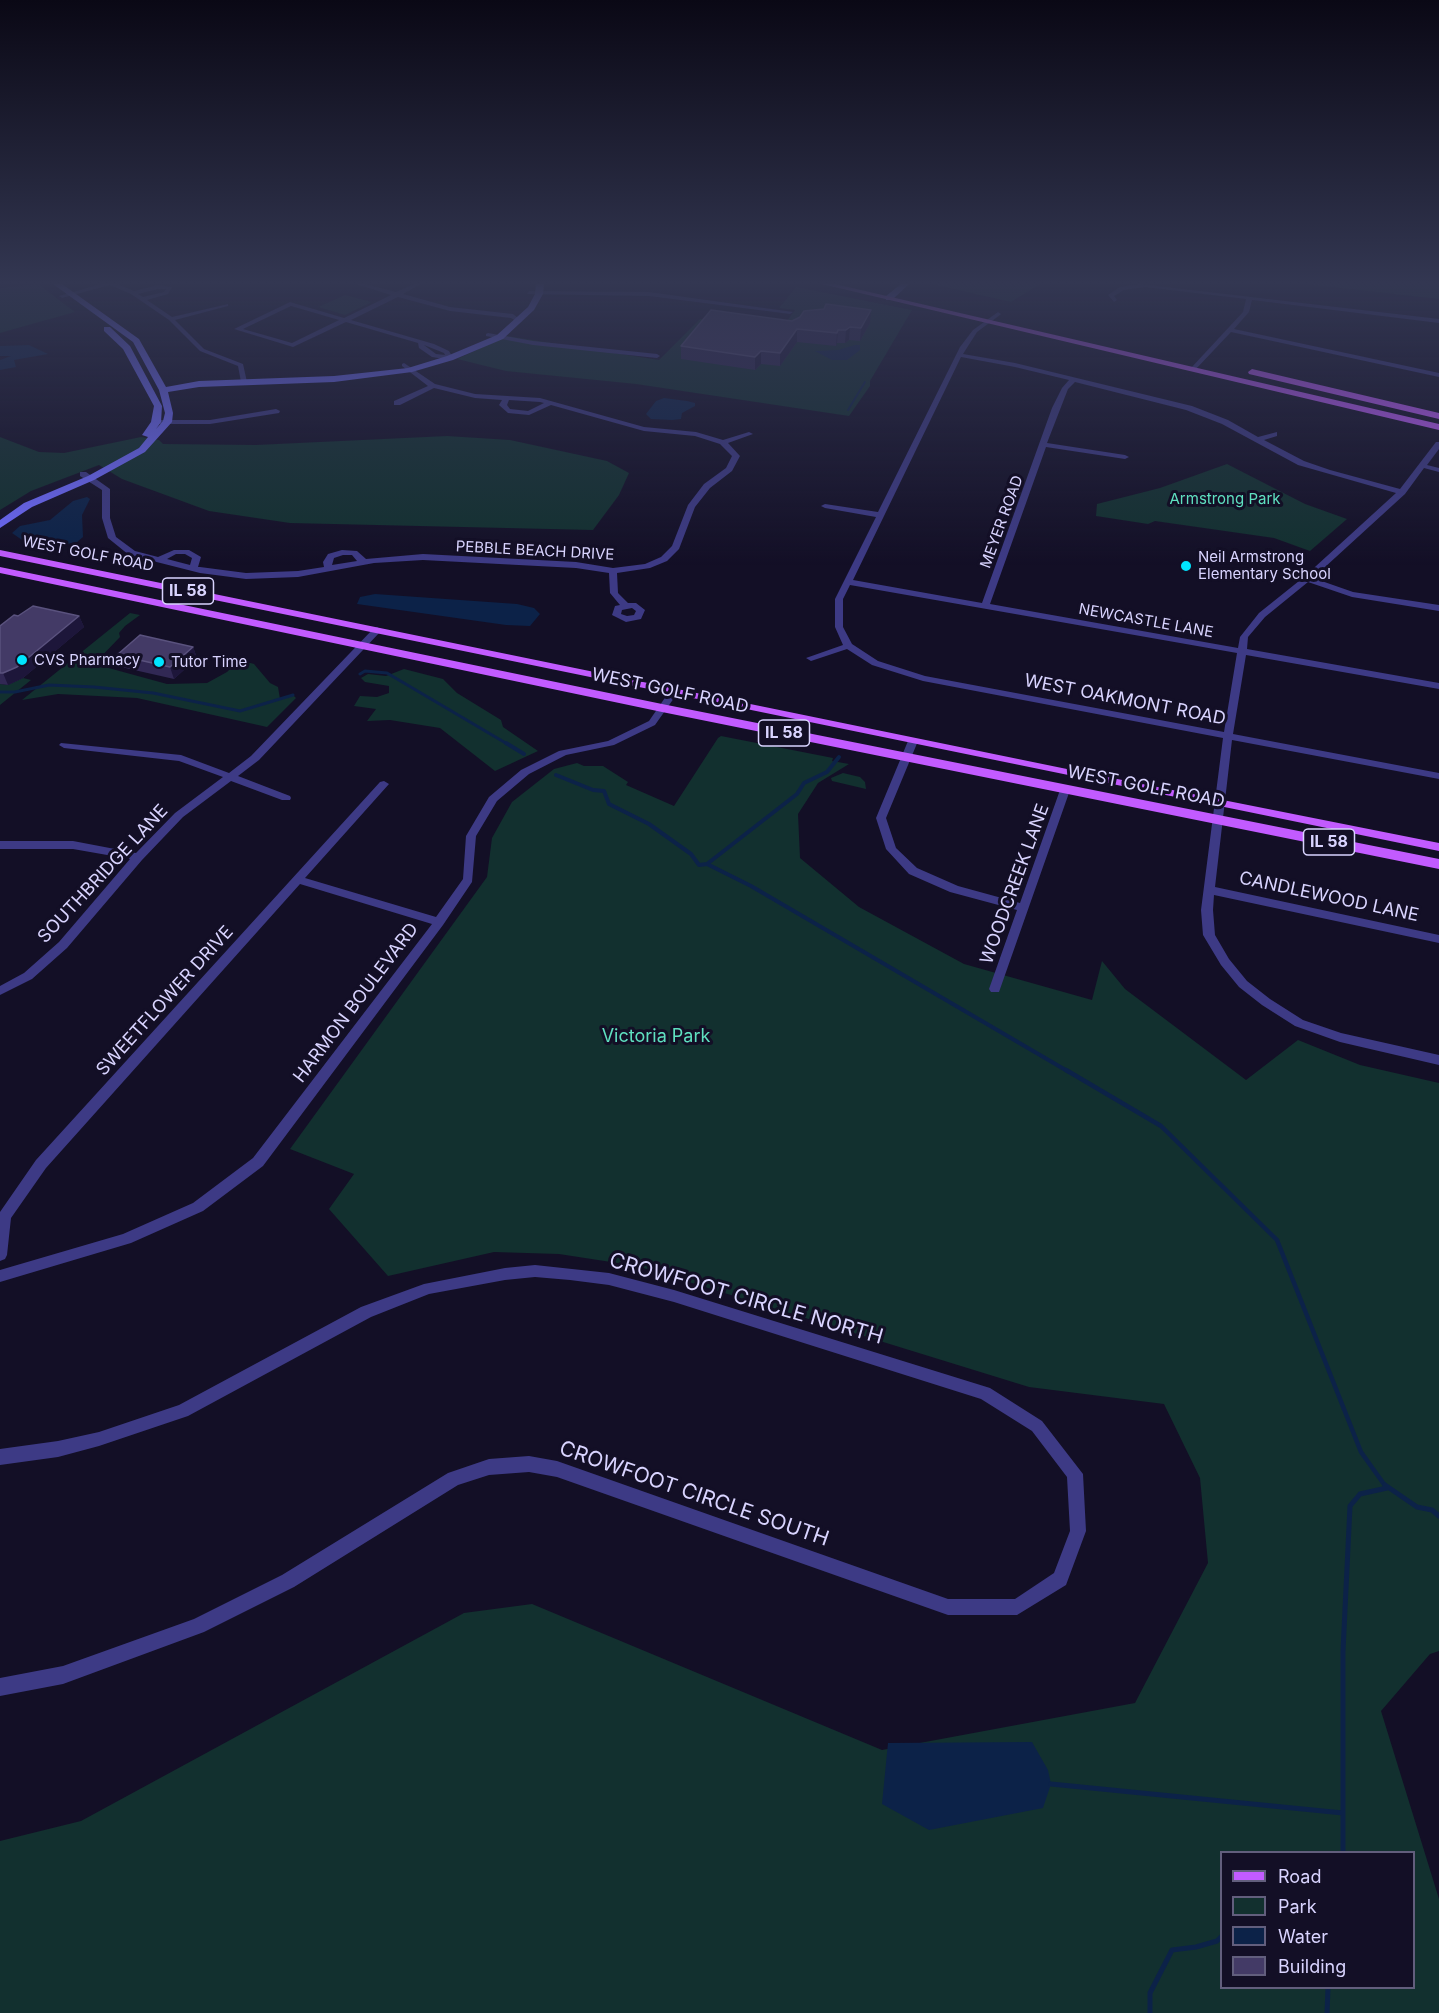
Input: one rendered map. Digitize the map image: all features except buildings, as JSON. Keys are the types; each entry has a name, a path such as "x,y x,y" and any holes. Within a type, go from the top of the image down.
{"main road":[{"path":"1231,378 1439,427"},
{"path":"1276,378 1439,416"},
{"name":"WEST GOLF ROAD","path":"0,553 1439,847"},
{"name":"WEST GOLF ROAD","path":"0,570 662,708 1439,864"}],"street":[{"path":"143,378 158,406 162,422"},
{"path":"0,525 37,500 142,450 169,413 162,387 157,378"},
{"path":"162,387 244,380 341,378"},
{"path":"421,378 433,386 475,396 550,402 644,429 696,434 723,442 749,434"},
{"path":"811,658 848,646 839,627 837,610 848,582 949,378"},
{"path":"1063,378 1190,408 1260,439 1301,463 1402,492"},
{"name":"MEYER ROAD","path":"985,607 1056,408 1065,388 1073,380"},
{"path":"397,403 433,386"},
{"path":"506,398 503,405 508,411 529,413 550,402"},
{"path":"162,422 242,418 276,411"},
{"path":"1260,439 1274,434"},
{"name":"PEBBLE BEACH DRIVE","path":"87,476 106,489 106,518 112,538 132,553 193,568 246,576 298,574 364,562 423,557 576,565 613,571 647,566 664,559 676,547 691,507 707,486 729,469 736,456 723,442"},
{"path":"1439,444 1402,492 1307,579 1251,625 1244,637 1228,736 1207,910 1209,935 1225,962 1255,994 1299,1023 1340,1037 1439,1060"},
{"path":"1044,445 1125,457"},
{"path":"1424,465 1439,470"},
{"path":"0,514 15,504 87,476"},
{"path":"825,506 881,515"},
{"path":"159,560 174,552 186,552 198,557 193,568"},
{"name":"PEBBLE BEACH DRIVE","path":"328,568 327,561 342,552 354,553 364,562"},
{"path":"613,571 614,593 625,606"},
{"path":"1307,579 1352,594 1439,608"},
{"name":"NEWCASTLE LANE","path":"848,582 1439,686"},
{"name":"SOUTHBRIDGE LANE","path":"0,991 27,976 63,945 138,857 179,815 255,758 377,630"},
{"name":"WEST OAKMONT ROAD","path":"848,646 875,663 922,678 1439,776"},
{"name":"HARMON BOULEVARD","path":"0,1276 126,1239 198,1207 258,1162 439,922 468,879 471,836 493,799 525,772 563,753 611,743 652,723 674,691"},
{"path":"913,741 881,818 891,849 913,871 954,889 1023,908"},
{"path":"64,745 181,758 286,798"},
{"name":"SWEETFLOWER DRIVE","path":"0,1255 4,1217 41,1164 384,784"},
{"name":"WOODCREEK LANE","path":"995,988 1065,790"},
{"path":"0,845 73,845 138,857"},
{"path":"299,880 439,922"},
{"name":"CANDLEWOOD LANE","path":"1211,890 1439,939"},
{"name":"CROWFOOT CIRCLE NORTH","path":"0,1457 58,1449 99,1439 183,1411 366,1312 429,1288 470,1278 535,1271 609,1279 674,1296 985,1394 1037,1426"},
{"name":"CROWFOOT CIRCLE SOUTH","path":"0,1687 63,1675 198,1626 288,1581 454,1479 489,1467 513,1464 557,1469 948,1607 1017,1607 1060,1579 1078,1531 1075,1474 1037,1426"}],"green space":[{"path":"575,378 872,378 870,386 849,416 636,384"},
{"path":"447,436 510,440 607,461 629,473 619,495 593,530 290,523 209,511 122,479 99,465 31,491 0,510 0,437 39,452 64,453 141,437 159,440 163,444 256,445"},
{"name":"Armstrong Park","path":"1227,464 1305,504 1347,519 1310,551 1274,538 1155,521 1148,524 1096,516 1097,504 1160,488"},
{"path":"130,613 140,615 125,626 119,633 120,637 94,664 167,684 207,683 227,672 239,660 254,664 270,683 278,687 280,699 293,695 296,698 267,727 137,698 58,694 22,700"},
{"path":"404,669 443,679 457,693 501,720 503,727 538,751 495,771 440,728 390,720 367,721 376,709 354,706 360,696 377,697 389,693 389,686 365,682 361,678 368,674 386,676"},
{"path":"23,678 31,680 0,705 0,684 8,685"},
{"name":"Victoria Park","path":"721,736 833,758 832,761 849,764 818,783 798,814 800,858 859,907 964,964 1092,1000 1102,961 1125,989 1246,1080 1298,1040 1360,1065 1439,1083 1439,1651 1430,1654 1381,1711 1439,1899 1439,2013 0,2013 0,1841 81,1821 464,1613 532,1604 882,1750 1135,1703 1208,1563 1200,1478 1164,1404 1029,1387 637,1266 559,1254 494,1252 388,1276 329,1209 354,1174 290,1149 487,877 492,838 512,802 554,769 577,763 584,766 603,766 628,782 626,785 674,806"},
{"path":"843,773 860,777 865,782 866,789 832,781 831,778"}],"water":[{"path":"664,398 695,403 695,406 682,413 681,419 651,419 646,414 656,401"},
{"path":"87,497 90,499 82,515 83,537 77,542 62,545 25,542 12,533 20,526 50,520 73,501"},
{"path":"375,594 517,604 534,608 540,614 530,626 506,625 357,604 360,597"},
{"path":"1032,1742 1048,1770 1051,1784 1043,1808 929,1830 882,1804 888,1743"}],"waterway":[{"path":"848,410 865,382"},
{"path":"360,674 365,671 387,673 509,745"},
{"path":"0,692 15,692 49,685 94,687 153,693 240,711 293,695"},
{"path":"506,743 524,754"},
{"path":"707,864 797,794 804,783 827,772 839,757"},
{"path":"556,775 593,790 604,791 609,804 649,824 691,854 699,865 707,864"},
{"path":"707,864 751,886 1069,1072"},
{"path":"1066,1070 1161,1126 1277,1240 1361,1452 1386,1487"},
{"path":"1385,1485 1417,1507 1432,1510 1439,1516"},
{"path":"1343,1813 1343,1651 1350,1506 1360,1494 1387,1488"},
{"path":"1051,1784 1343,1813"},
{"path":"1343,1813 1343,1851"},
{"path":"1150,2013 1150,1993 1172,1950 1196,1947 1220,1938"},
{"path":"1327,2013 1328,1989"}],"place":[{"name":"Neil Armstrong Elementary School","path":"1186,566"},
{"name":"CVS Pharmacy","path":"22,660"},
{"name":"Tutor Time","path":"159,662"}]}
